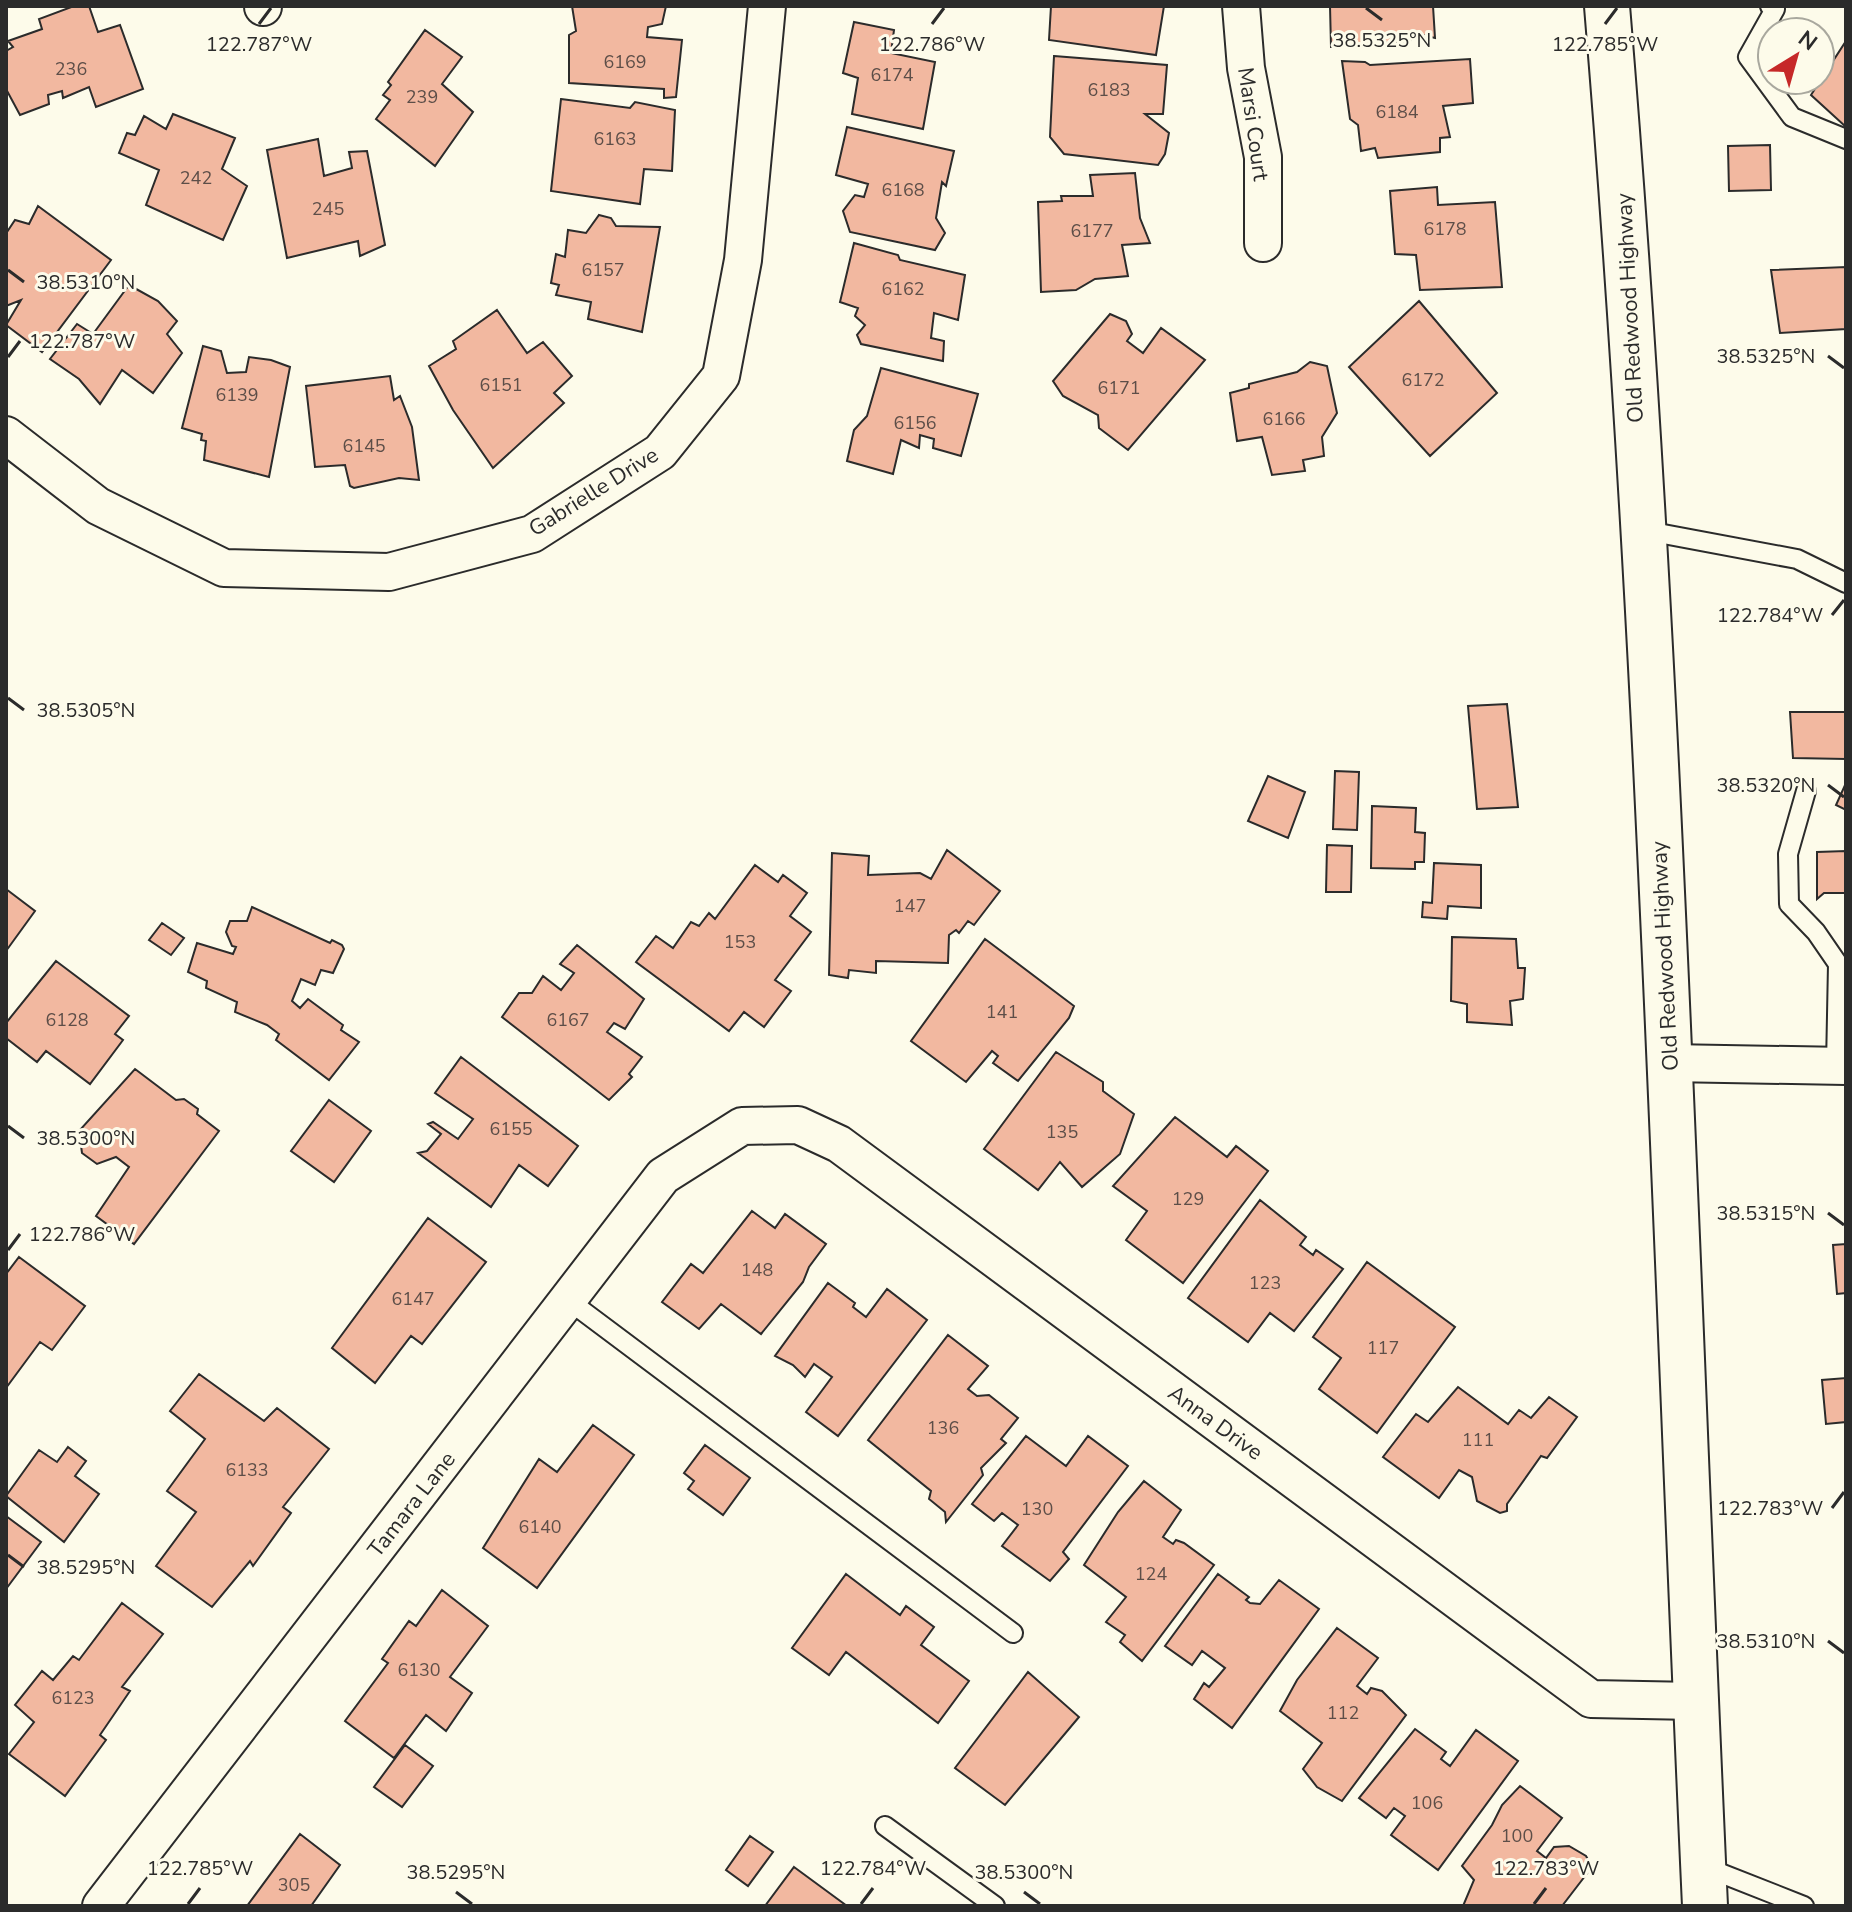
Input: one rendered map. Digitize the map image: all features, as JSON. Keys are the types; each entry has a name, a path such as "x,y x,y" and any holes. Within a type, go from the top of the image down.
{"main road":[{"name":"Old Redwood Highway","path":"1607,6 1628,250 1669,1063 1704,1886"}],"street":[{"name":"Gabrielle Drive","path":"6,435 98,506 224,568 389,572 532,534 660,452 721,376 743,260 767,6"},
{"name":"Marsi Court","path":"1241,6 1246,68 1263,157 1263,243"},
{"path":"1669,1063 1841,1066"},
{"name":"Anna Drive","path":"742,1126 798,1125 839,1144 1591,1699 1695,1701"},
{"name":"Tamara Lane","path":"101,1906 663,1176 742,1126"}],"lane":[{"path":"1770,6 1775,9 1748,57 1792,117 1846,139"},
{"path":"1642,530 1797,559 1846,583"},
{"path":"1806,791 1788,854 1789,904 1816,932 1838,964 1841,1066"},
{"path":"568,1300 1013,1633"},
{"path":"885,1826 995,1906"},
{"path":"1704,1886 1804,1906"}],"building":[{"path":"74,6 89,6 98,32 120,25 143,89 96,107 89,87 63,98 62,91 48,95 49,104 20,115 6,89 6,51 13,47 8,41 42,29 39,19"},
{"path":"572,6 666,6 662,24 648,27 647,37 682,40 676,97 664,98 664,89 569,83 569,35 576,31"},
{"path":"1051,6 1164,6 1156,55 1049,40"},
{"path":"1330,6 1433,6 1435,38 1414,33 1410,41 1331,47"},
{"path":"854,22 894,30 891,53 935,62 923,129 852,114 858,78 843,73"},
{"path":"425,30 462,57 442,84 473,112 435,166 376,119 390,100 383,95 391,85 388,82"},
{"path":"1846,41 1846,127 1812,96 1836,96 1836,56"},
{"path":"1054,56 1167,65 1163,114 1145,114 1169,133 1165,154 1158,165 1064,154 1050,137"},
{"path":"1470,59 1473,103 1443,106 1450,137 1440,138 1440,152 1378,158 1375,148 1361,151 1358,125 1350,119 1342,61 1370,65"},
{"path":"561,99 630,108 635,102 675,110 672,171 644,169 640,204 551,191"},
{"path":"173,114 235,138 222,169 247,186 223,240 146,205 159,170 119,153 127,133 135,135 144,116 166,129"},
{"path":"847,127 954,151 946,186 942,182 936,218 945,233 935,250 850,232 843,211 855,195 864,197 868,184 836,175"},
{"path":"318,139 324,176 352,168 349,152 367,151 385,245 360,256 358,241 287,258 267,150"},
{"path":"1770,145 1771,190 1729,191 1728,146"},
{"path":"1135,173 1140,218 1150,243 1122,245 1128,276 1095,279 1076,290 1041,292 1038,202 1062,201 1061,196 1093,196 1090,175"},
{"path":"1437,187 1438,205 1495,202 1502,287 1420,290 1416,255 1395,254 1390,191"},
{"path":"38,206 111,260 42,352 6,325 21,300 6,306 7,232 15,220 29,224"},
{"path":"599,215 611,218 616,226 660,227 642,332 588,319 591,302 556,295 559,285 551,283 556,254 565,257 568,230 586,233"},
{"path":"854,243 898,255 900,260 965,275 958,320 934,313 931,338 944,341 943,361 861,344 857,335 865,325 855,316 858,308 840,302"},
{"path":"1846,267 1846,329 1780,333 1771,270"},
{"path":"129,285 158,301 177,321 167,334 182,353 153,393 122,370 100,404 79,379 50,359 77,324 93,334"},
{"path":"1419,301 1497,393 1430,456 1349,367"},
{"path":"497,310 527,353 543,342 572,376 554,393 564,403 493,468 453,410 429,366 456,349 453,341"},
{"path":"1110,314 1126,321 1132,334 1127,341 1143,353 1161,328 1205,360 1128,450 1099,428 1098,415 1063,396 1053,381"},
{"path":"203,346 221,351 227,373 246,372 249,357 290,367 269,477 204,460 206,441 201,440 202,434 182,428"},
{"path":"1310,362 1327,366 1337,413 1322,437 1324,456 1303,460 1305,471 1272,475 1262,437 1237,441 1230,393 1249,388 1249,384 1297,372"},
{"path":"881,368 978,394 961,456 933,448 934,439 920,435 919,448 901,440 893,474 847,461 854,430 867,416"},
{"path":"390,376 394,400 400,396 412,427 419,480 399,478 354,488 350,486 345,465 315,467 306,386"},
{"path":"1507,704 1518,807 1477,809 1468,706"},
{"path":"1790,712 1846,712 1846,759 1793,758"},
{"path":"1335,771 1359,772 1357,830 1333,829"},
{"path":"1268,776 1305,792 1288,838 1248,821"},
{"path":"1846,783 1846,810 1836,805"},
{"path":"1372,806 1416,808 1415,832 1425,833 1424,862 1415,862 1415,869 1371,868"},
{"path":"1327,845 1352,846 1351,892 1326,892"},
{"path":"947,850 1000,891 974,925 968,921 959,933 956,930 949,935 948,963 876,961 876,973 849,970 848,978 829,975 832,853 869,856 868,875 920,873 931,879"},
{"path":"1846,851 1846,893 1824,893 1817,899 1817,852"},
{"path":"1434,863 1481,865 1481,908 1448,906 1447,919 1422,917 1423,902 1432,903"},
{"path":"755,865 778,882 783,875 807,893 790,916 811,932 775,980 791,991 764,1027 744,1012 729,1031 636,962 656,936 673,948 691,922 699,926 709,913 715,919"},
{"path":"6,889 35,911 6,951"},
{"path":"252,907 330,943 332,940 344,949 333,973 321,970 315,985 301,979 292,1001 300,1008 308,999 343,1025 341,1030 359,1042 329,1080 276,1040 279,1034 267,1025 235,1012 237,1002 206,988 207,981 188,972 197,943 233,954 236,947 232,946 226,932 230,921 247,921"},
{"path":"162,923 184,938 171,955 149,940"},
{"path":"1452,937 1516,939 1518,968 1525,968 1523,999 1510,1001 1512,1025 1467,1022 1467,1004 1451,1001"},
{"path":"985,939 1074,1006 1069,1018 1018,1081 993,1063 998,1056 992,1051 966,1082 911,1041"},
{"path":"577,945 644,999 625,1029 614,1023 607,1032 642,1057 629,1074 632,1077 609,1100 502,1017 519,993 532,993 543,976 561,990 574,973 560,964"},
{"path":"56,961 129,1016 115,1034 123,1040 90,1084 46,1051 37,1062 6,1038 6,1023"},
{"path":"1056,1052 1103,1082 1103,1091 1134,1114 1120,1154 1082,1187 1060,1162 1038,1190 984,1149"},
{"path":"461,1057 578,1146 548,1186 519,1165 491,1207 418,1153 427,1151 441,1134 428,1124 433,1122 458,1139 473,1119 435,1093"},
{"path":"135,1069 176,1100 184,1099 198,1109 197,1114 219,1131 134,1244 96,1216 129,1167 116,1157 97,1164 82,1153 79,1131"},
{"path":"329,1100 371,1131 334,1182 291,1151"},
{"path":"1175,1117 1227,1157 1236,1146 1268,1171 1183,1283 1126,1240 1147,1211 1113,1186"},
{"path":"1260,1200 1306,1237 1300,1245 1313,1255 1316,1250 1343,1269 1294,1331 1270,1313 1248,1342 1188,1298"},
{"path":"752,1211 775,1228 785,1214 826,1244 809,1267 803,1282 761,1334 721,1304 699,1329 662,1302 691,1264 703,1273"},
{"path":"428,1218 486,1262 422,1344 411,1336 375,1383 332,1348"},
{"path":"1846,1244 1846,1293 1837,1294 1833,1245"},
{"path":"19,1257 85,1306 52,1350 40,1342 6,1388 6,1274"},
{"path":"1367,1262 1455,1327 1377,1433 1319,1389 1341,1358 1313,1337"},
{"path":"828,1283 855,1303 853,1307 866,1317 887,1289 927,1320 838,1436 806,1412 832,1377 814,1364 805,1377 793,1365 775,1356"},
{"path":"948,1335 988,1366 968,1389 977,1396 989,1395 1018,1418 1001,1439 1006,1443 981,1468 983,1475 946,1522 945,1512 929,1499 931,1491 868,1440"},
{"path":"199,1374 264,1421 277,1408 329,1449 283,1507 291,1513 253,1566 250,1561 212,1607 156,1566 196,1512 167,1491 205,1439 170,1411"},
{"path":"1846,1378 1846,1422 1826,1424 1822,1380"},
{"path":"1458,1387 1508,1424 1519,1410 1531,1418 1549,1397 1577,1417 1547,1458 1541,1456 1507,1504 1507,1511 1500,1513 1477,1501 1472,1477 1459,1470 1439,1498 1383,1457 1416,1414 1428,1422"},
{"path":"593,1425 634,1455 537,1588 483,1548 539,1459 557,1472"},
{"path":"1026,1436 1066,1466 1088,1436 1128,1466 1063,1552 1069,1559 1050,1581 1002,1546 1018,1525 1002,1513 994,1521 972,1504"},
{"path":"705,1445 750,1478 723,1515 688,1489 694,1481 684,1473"},
{"path":"68,1447 86,1461 75,1476 99,1494 64,1542 6,1496 39,1450 57,1462"},
{"path":"1144,1481 1181,1510 1163,1537 1173,1544 1176,1540 1184,1543 1214,1565 1142,1661 1120,1642 1125,1635 1106,1622 1126,1597 1084,1565 1118,1512"},
{"path":"6,1516 41,1542 6,1589"},
{"path":"846,1574 900,1615 906,1606 934,1627 921,1645 969,1681 938,1723 846,1652 829,1675 792,1648"},
{"path":"1218,1574 1249,1597 1246,1600 1250,1603 1260,1604 1279,1580 1319,1609 1232,1728 1194,1699 1204,1683 1209,1687 1225,1668 1202,1651 1192,1665 1165,1646"},
{"path":"442,1590 488,1626 450,1677 472,1693 446,1731 426,1715 394,1758 345,1721 388,1663 382,1659 409,1621 416,1626"},
{"path":"122,1603 163,1634 122,1687 130,1691 100,1735 106,1740 65,1796 9,1754 34,1722 15,1705 42,1671 53,1680 73,1656 79,1660"},
{"path":"1337,1628 1378,1658 1357,1686 1367,1694 1371,1688 1382,1691 1406,1715 1342,1801 1317,1787 1303,1769 1322,1743 1280,1711 1297,1680"},
{"path":"1028,1672 1079,1717 1005,1805 955,1768"},
{"path":"1415,1729 1446,1752 1441,1759 1450,1766 1476,1730 1518,1761 1438,1870 1391,1835 1405,1816 1394,1808 1386,1818 1359,1798"},
{"path":"405,1745 433,1766 402,1807 374,1787"},
{"path":"1520,1786 1562,1818 1537,1851 1546,1858 1554,1847 1569,1846 1586,1856 1592,1867 1562,1906 1463,1906 1474,1880 1462,1866 1492,1825 1502,1805"},
{"path":"300,1834 340,1865 311,1906 247,1906"},
{"path":"750,1836 773,1852 748,1886 726,1870"},
{"path":"794,1867 847,1906 765,1906"}]}
